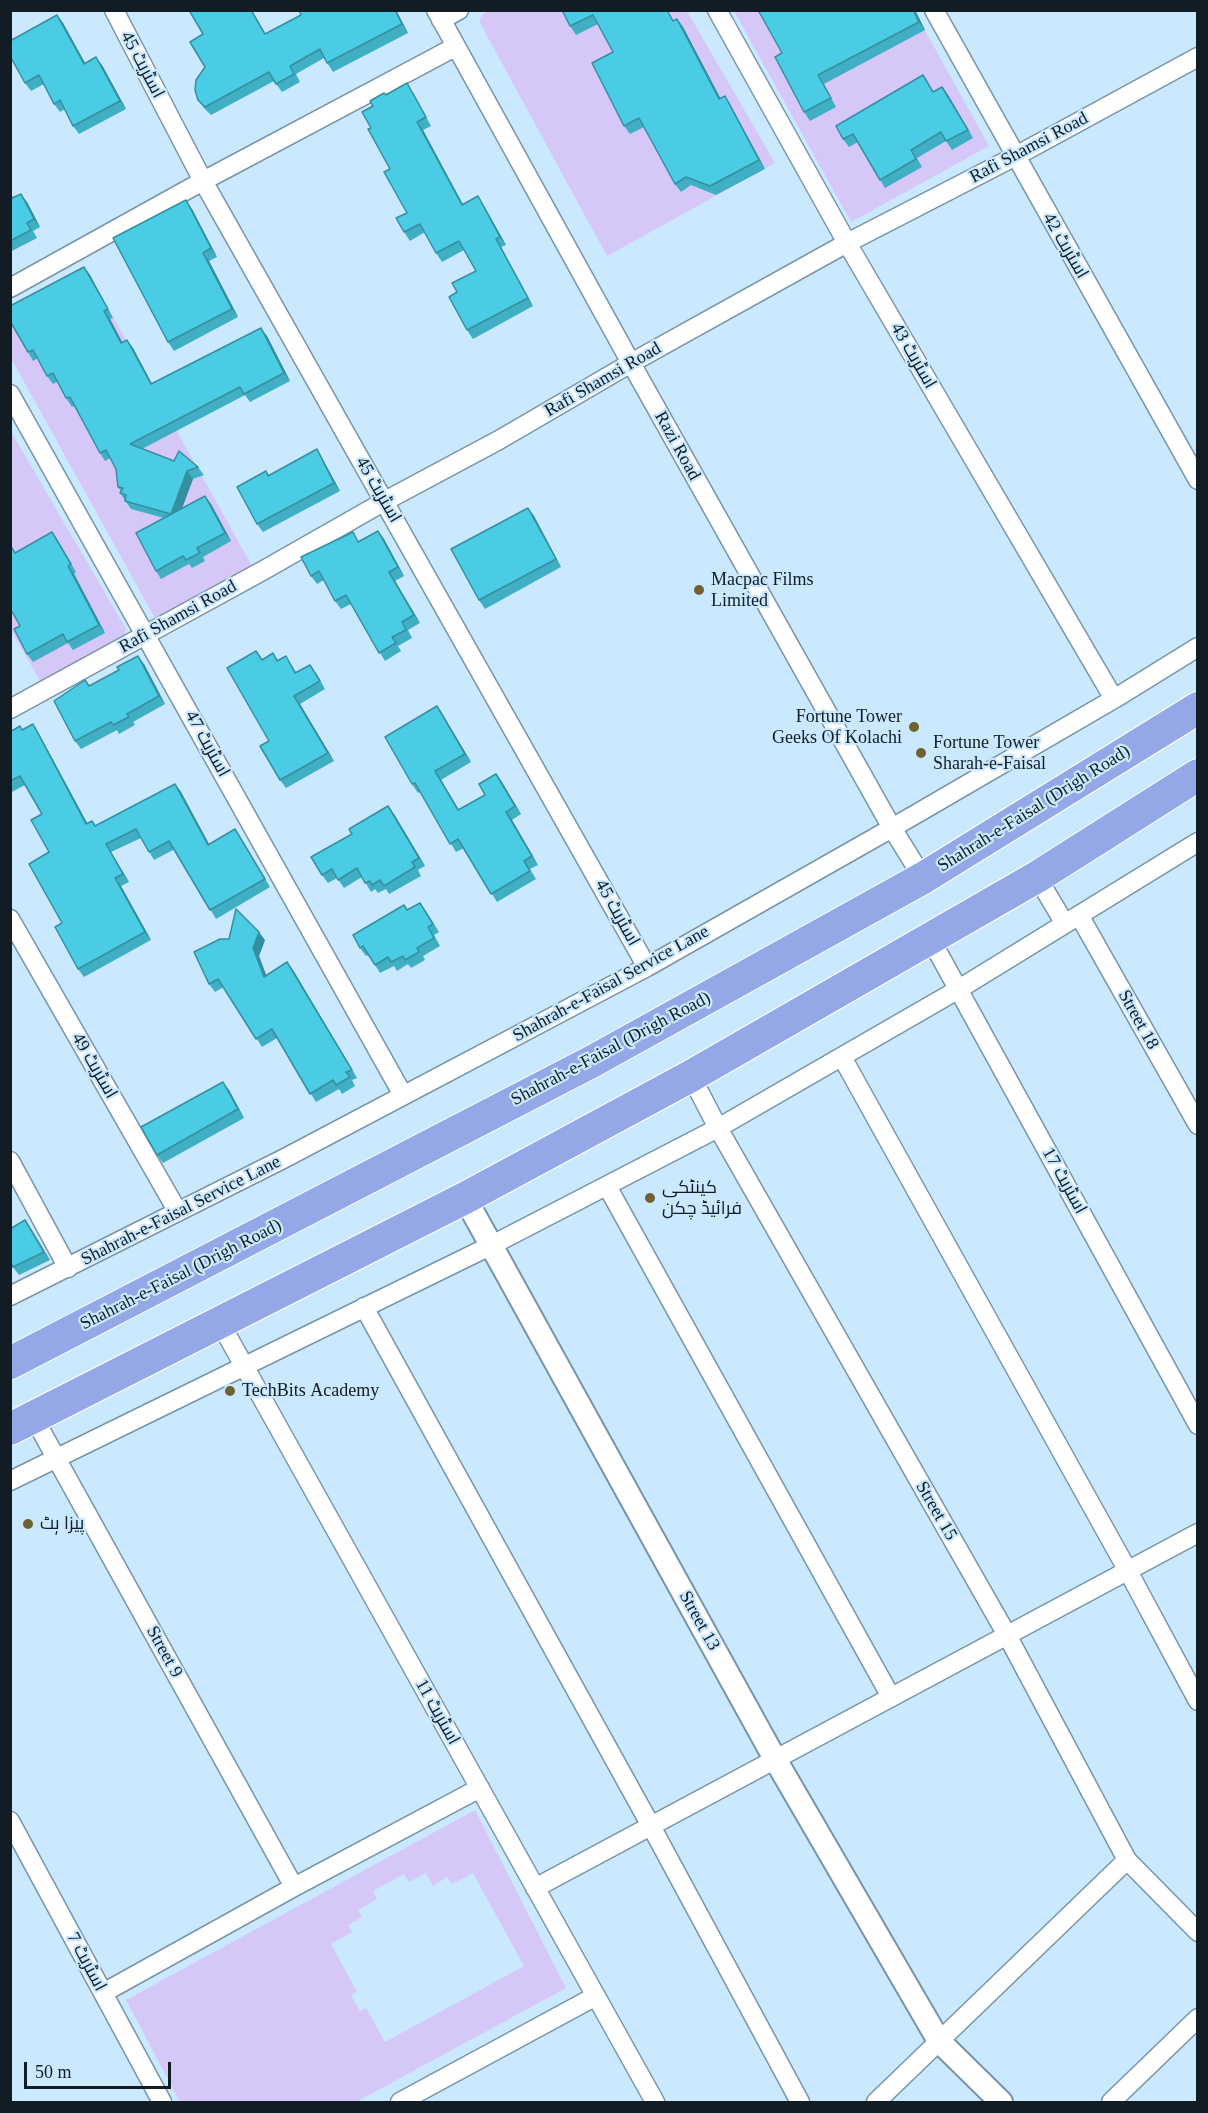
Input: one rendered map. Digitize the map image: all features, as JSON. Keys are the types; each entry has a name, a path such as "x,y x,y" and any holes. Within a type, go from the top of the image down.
{"highway":[{"name":"Shahrah-e-Faisal (Drigh Road)","path":"10,1363 593,1061 923,878 1197,708"},
{"path":"22,1423 465,1198 691,1076 1037,877 1197,775"}],"street":[{"name":"اسٹریٹ 45","path":"114,10 203,181 647,966"},
{"path":"438,15 459,10"},
{"name":"اسٹریٹ 43","path":"717,10 848,243 1114,699"},
{"name":"اسٹریٹ 42","path":"934,10 1014,157 1197,480"},
{"name":"Razi Road","path":"438,15 630,363 892,828 923,878"},
{"path":"10,288 203,181 455,47"},
{"name":"Rafi Shamsi Road","path":"10,709 499,440 630,363 848,243 1014,157 1197,57"},
{"name":"اسٹریٹ 47","path":"10,394 402,1095"},
{"name":"Shahrah-e-Faisal Service Lane","path":"13,1290 68,1268 532,1029 892,828 1114,699 1197,646"},
{"path":"10,1481 492,1245 718,1128 959,989 1197,842"},
{"name":"Street 18","path":"1037,877 1072,919 1197,1125"},
{"name":"اسٹریٹ 49","path":"10,919 178,1212"},
{"name":"اسٹریٹ 17","path":"930,938 1197,1425"},
{"path":"842,1057 1128,1571 1197,1701"},
{"name":"Street 15","path":"691,1076 718,1128 1007,1635 1126,1860 1197,1932"},
{"path":"10,1161 68,1268"},
{"path":"606,1186 891,1697"},
{"name":"Street 13","path":"465,1198 775,1760 939,2041 1001,2103"},
{"path":"364,1307 651,1826 800,2103"},
{"name":"اسٹریٹ 11","path":"219,1321 656,2103"},
{"name":"Street 9","path":"22,1423 57,1457 294,1887"},
{"path":"536,1888 1197,1533"},
{"path":"104,1993 294,1887 480,1788"},
{"name":"اسٹریٹ 7","path":"10,1821 162,2103"},
{"path":"877,2102 1126,1860"},
{"path":"403,2102 596,1996"},
{"path":"1111,2103 1197,2018"}],"shaded area":[{"path":"490,10 687,11 775,163 607,256 479,21 483,14"},
{"path":"734,11 914,11 989,146 851,222"},
{"path":"87,270 252,566 156,620 11,358 10,312"},
{"path":"10,430 126,629 123,639 42,684 11,630"},
{"path":"475,1810 566,1988 356,2102 180,2102 126,2000","holes":["426,1873 433,1886 447,1877 452,1884 473,1873 524,1966 385,2042 366,2008 360,2011 351,1995 357,1992 331,1944 352,1932 348,1925 362,1917 358,1910 377,1899 373,1891 404,1874 409,1882"]}],"building":[{"path":"189,10 251,10 265,34 301,15 299,10 395,10 402,24 327,63 320,49 290,66 294,74 276,84 269,72 205,107 198,100 195,90 196,80 205,67 190,42 203,34"},
{"path":"562,10 667,10 673,21 677,19 719,99 725,96 759,160 710,186 686,177 675,184 639,118 624,126 592,63 613,52 593,15 570,26"},
{"path":"758,10 913,10 919,22 818,75 831,98 804,112 775,57 782,53"},
{"path":"57,15 84,64 96,57 120,101 73,126 60,100 54,104 39,75 25,83 10,56 10,41"},
{"path":"923,75 933,92 942,87 968,130 946,141 941,132 911,150 916,159 880,180 853,134 843,139 836,126"},
{"path":"407,83 426,117 417,122 462,205 478,196 500,237 496,239 528,298 467,330 449,297 457,292 452,283 476,271 459,241 436,253 420,224 404,232 396,218 407,213 384,172 390,169 368,129 371,128 362,112 373,106 370,101"},
{"path":"21,194 34,219 27,223 31,230 10,241 10,195 12,198"},
{"path":"186,200 211,248 203,253 232,309 168,342 113,238"},
{"path":"84,267 108,309 104,311 121,343 127,340 151,384 261,328 284,373 244,394 240,387 130,444 174,461 179,451 198,467 187,471 171,514 125,501 126,495 120,493 123,488 118,487 116,469 106,450 100,453 70,397 66,398 53,373 47,376 33,350 28,352 10,321 10,306"},
{"path":"317,449 334,483 257,524 237,487 266,471 268,476"},
{"path":"205,496 225,533 197,548 200,553 186,560 183,556 156,571 136,533"},
{"path":"528,508 556,559 479,600 451,549"},
{"path":"378,531 398,567 389,572 414,615 402,622 406,630 392,637 396,643 379,653 346,595 335,601 319,571 311,576 301,557 353,532 358,542"},
{"path":"52,532 71,564 68,566 99,625 67,642 63,634 27,654 14,629 20,626 10,608 10,545 15,553"},
{"path":"256,651 262,660 273,653 277,661 286,656 295,673 310,665 320,681 294,696 328,753 280,780 260,746 269,741 227,668"},
{"path":"138,656 159,696 127,714 129,717 113,725 111,722 75,741 54,701 85,680 89,686 119,670 117,667"},
{"path":"437,706 465,754 435,771 458,810 485,795 479,784 496,774 515,806 506,812 532,856 524,861 530,871 491,894 458,839 450,844 385,737"},
{"path":"33,724 86,824 92,821 95,826 175,784 208,845 235,829 265,879 210,910 169,841 149,852 136,829 106,844 123,874 115,878 145,932 78,969 55,927 62,923 29,864 49,852 31,820 42,814 20,776 10,781 10,732 20,726 22,730"},
{"path":"388,806 419,858 412,862 415,867 384,886 380,880 372,885 370,881 365,883 357,868 338,880 332,869 322,875 311,857 352,834 349,829"},
{"path":"420,903 433,924 428,927 434,938 417,948 419,952 405,960 403,956 391,962 388,957 375,965 363,946 360,948 353,935 404,905 407,910"},
{"path":"236,909 259,932 253,948 264,977 287,962 352,1070 346,1072 350,1077 336,1085 333,1080 310,1094 272,1029 256,1039 218,979 209,984 194,952 220,939 229,939"},
{"path":"223,1082 238,1109 157,1155 141,1127"},
{"path":"25,1220 44,1252 13,1267 10,1262 10,1229"}],"place":[{"name":"Macpac Films Limited","path":"699,590"},
{"name":"Fortune Tower Geeks Of Kolachi","path":"914,727"},
{"name":"Fortune Tower Sharah-e-Faisal","path":"921,753"},
{"name":"کینٹکی فرائیڈ چکن","path":"650,1198"},
{"name":"TechBits Academy","path":"230,1391"},
{"name":"پیزا ہٹ","path":"28,1524"}]}
